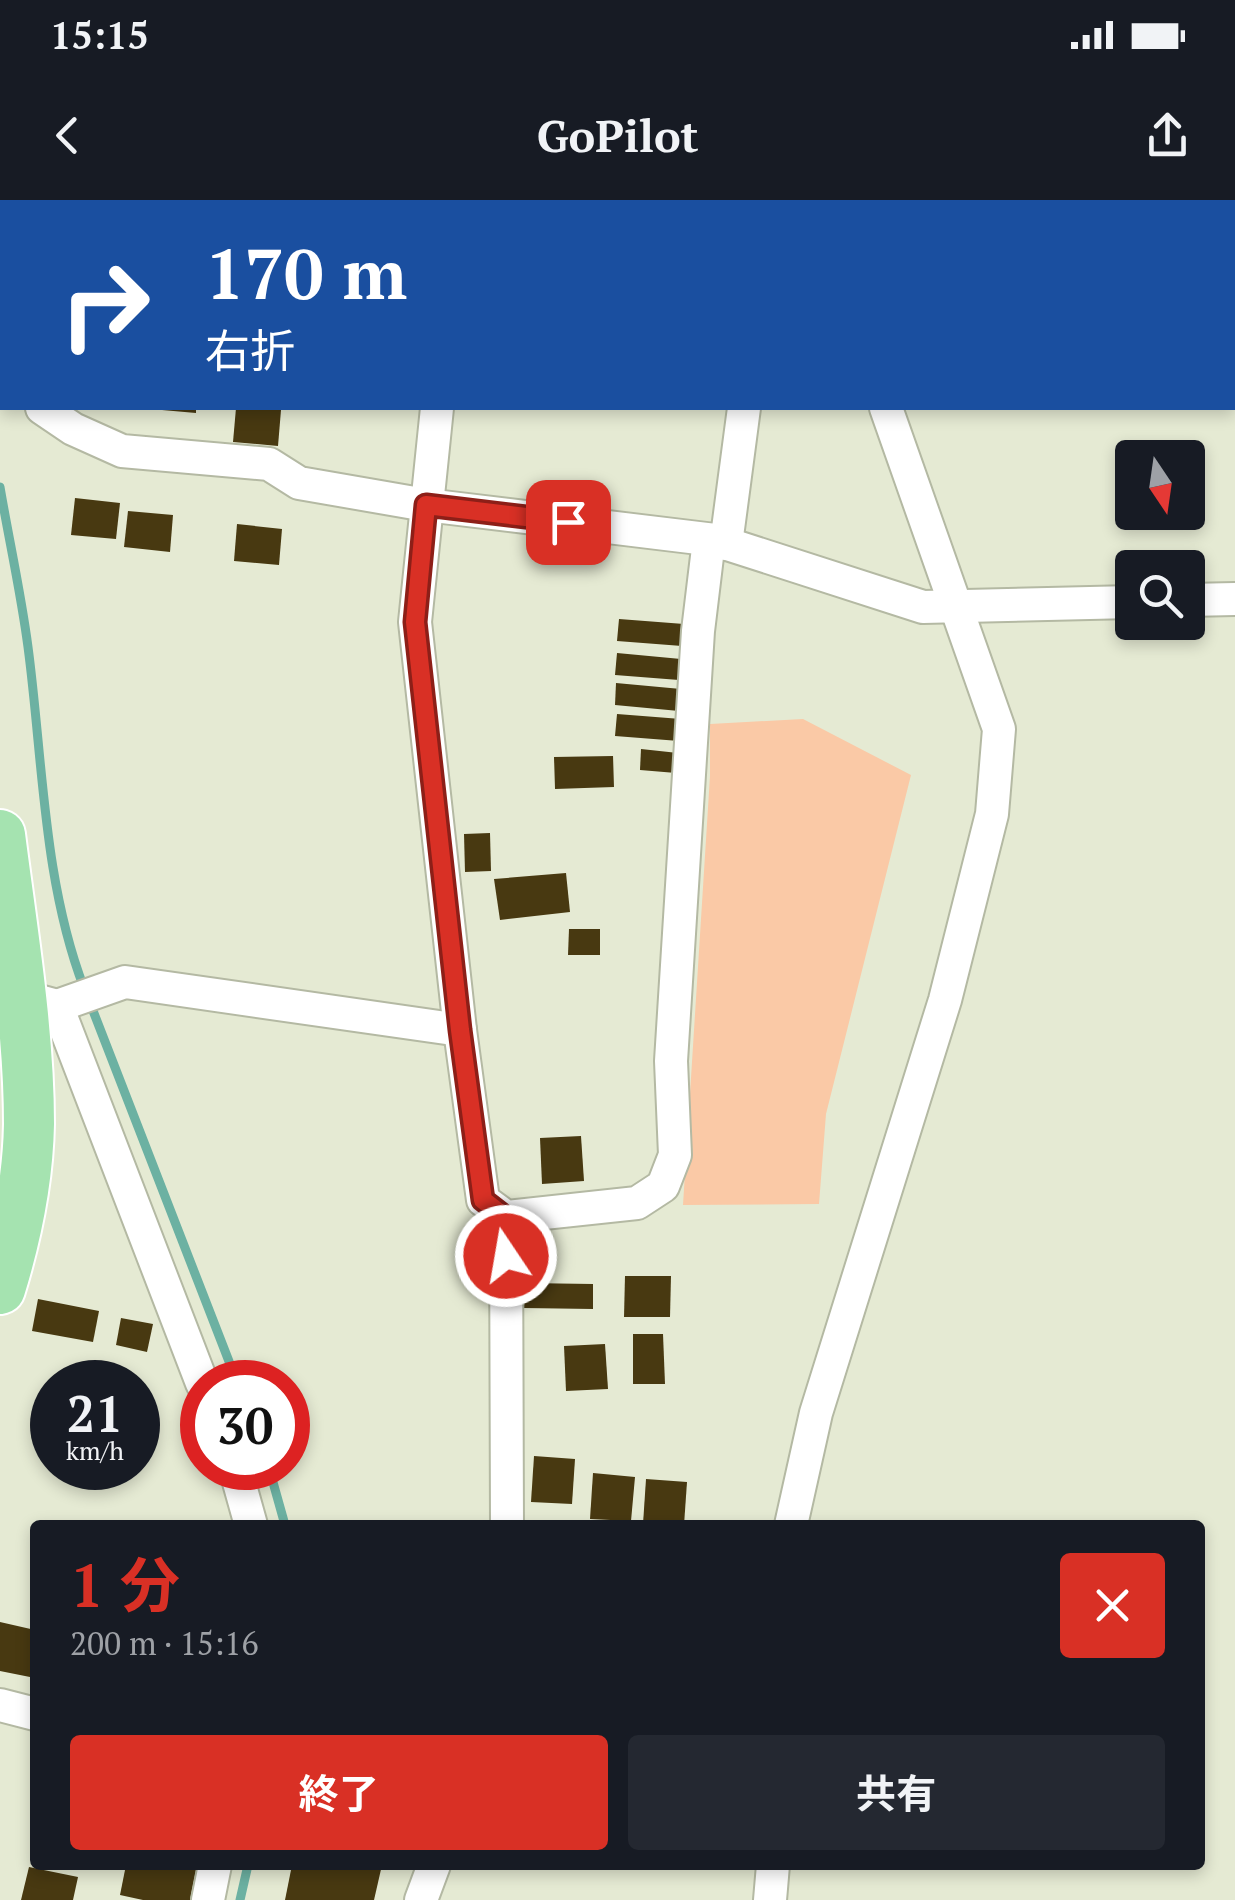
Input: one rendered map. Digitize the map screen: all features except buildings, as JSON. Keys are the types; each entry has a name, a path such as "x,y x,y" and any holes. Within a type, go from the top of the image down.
{"main road":[{"path":"0,835 60,999 28,1126 16,1236 0,1289"}],"street":[{"path":"45,410 73,429 122,451 269,464 299,483 426,505 718,542 922,607 1115,602"},
{"path":"437,410 415,622 483,1200 506,1218 637,1204 663,1186 675,1156 672,1042 698,631 744,410"},
{"path":"792,1520 816,1413 945,1000 992,814 999,730 887,410"},
{"path":"1205,600 1235,599"},
{"path":"193,1360 60,999 125,982 460,1030"},
{"path":"506,1218 507,1520"},
{"path":"241,1490 250,1520"},
{"path":"0,1705 30,1713"},
{"path":"208,1900 214,1870"},
{"path":"421,1900 432,1870"},
{"path":"770,1900 773,1870"}],"shaded area":[{"path":"803,719 911,775 826,1114 819,1204 683,1205 710,724"}],"waterway":[{"path":"0,487 28,647 52,863 70,947 84,988"},
{"path":"90,1003 228,1360"},
{"path":"275,1490 284,1520"},
{"path":"240,1900 247,1870"}],"route":[{"path":"506,1256 506,1218 483,1200 415,622 426,505 568,522"}]}
